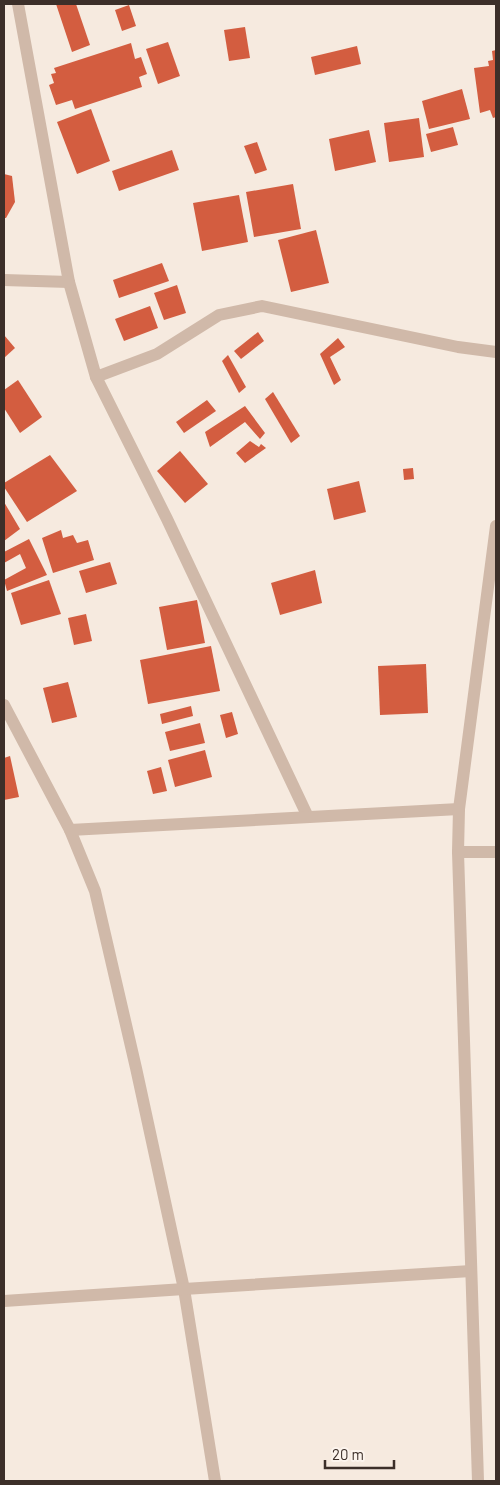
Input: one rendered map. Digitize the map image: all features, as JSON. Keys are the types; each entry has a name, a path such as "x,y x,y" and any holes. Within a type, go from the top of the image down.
{"street":[{"path":"18,4 69,282 96,377 167,519 308,817"},
{"path":"4,280 69,282"},
{"path":"96,377 157,354 219,315 262,306 496,352"},
{"path":"478,1481 458,852 459,809 496,526"},
{"path":"4,705 70,830 95,891 184,1288 215,1481"},
{"path":"70,830 459,809"},
{"path":"458,852 496,852"},
{"path":"4,1301 184,1288 471,1272"}],"building":[{"path":"56,4 76,4 90,45 72,52"},
{"path":"129,5 136,26 122,31 115,10"},
{"path":"245,27 250,58 229,61 224,30"},
{"path":"168,42 180,76 158,84 146,49"},
{"path":"131,43 135,59 141,57 147,74 139,77 142,87 75,109 72,100 56,105 49,85 54,83 51,74 56,73 54,68"},
{"path":"357,46 361,64 315,75 311,57"},
{"path":"496,50 496,117 493,118 490,110 480,113 474,68 489,66 488,61 493,60 492,51"},
{"path":"462,89 470,119 429,129 422,101"},
{"path":"91,109 110,161 77,174 57,122"},
{"path":"419,118 424,157 389,162 384,123"},
{"path":"453,127 458,145 431,152 426,134"},
{"path":"369,130 376,162 335,171 329,139"},
{"path":"257,142 267,170 255,174 244,146"},
{"path":"172,150 179,170 119,191 112,171"},
{"path":"4,174 12,176 15,202 6,218 4,218"},
{"path":"293,184 301,229 254,237 246,192"},
{"path":"239,195 248,242 202,251 193,203"},
{"path":"316,230 329,283 291,292 278,240"},
{"path":"162,263 169,281 119,298 113,280"},
{"path":"177,285 186,313 164,320 154,293"},
{"path":"150,306 158,328 124,341 115,319"},
{"path":"258,332 264,341 241,359 234,351"},
{"path":"4,335 15,348 4,358"},
{"path":"338,338 345,347 330,357 341,380 334,385 320,354"},
{"path":"228,355 246,387 239,393 222,361"},
{"path":"18,380 42,417 20,433 4,408 4,390"},
{"path":"273,392 300,436 291,443 265,399"},
{"path":"207,400 216,411 184,433 176,422"},
{"path":"245,406 265,433 260,439 245,422 210,447 205,432"},
{"path":"250,441 259,447 261,444 266,448 245,463 236,453"},
{"path":"180,451 208,484 185,503 157,471"},
{"path":"50,455 77,491 27,522 4,487 4,483"},
{"path":"413,468 414,479 404,480 403,469"},
{"path":"359,481 366,512 334,520 327,489"},
{"path":"4,502 20,529 4,541 5,523"},
{"path":"61,530 63,538 73,535 77,543 88,540 94,560 53,573 42,538"},
{"path":"29,539 47,575 7,591 4,580 26,568 20,554 4,563 4,552"},
{"path":"110,562 117,584 86,593 79,571"},
{"path":"315,570 322,603 280,615 271,583"},
{"path":"49,580 61,614 21,625 11,593"},
{"path":"197,600 205,643 167,650 159,607"},
{"path":"86,614 92,641 74,645 68,618"},
{"path":"211,646 220,691 148,704 140,660"},
{"path":"426,664 428,713 380,715 378,666"},
{"path":"68,682 77,717 52,723 43,688"},
{"path":"191,706 193,716 162,724 160,714"},
{"path":"232,712 238,734 226,738 220,715"},
{"path":"200,723 205,743 170,751 165,732"},
{"path":"205,750 212,777 175,787 168,760"},
{"path":"10,756 19,797 4,800 4,758"},
{"path":"161,767 167,791 153,794 147,771"}]}
